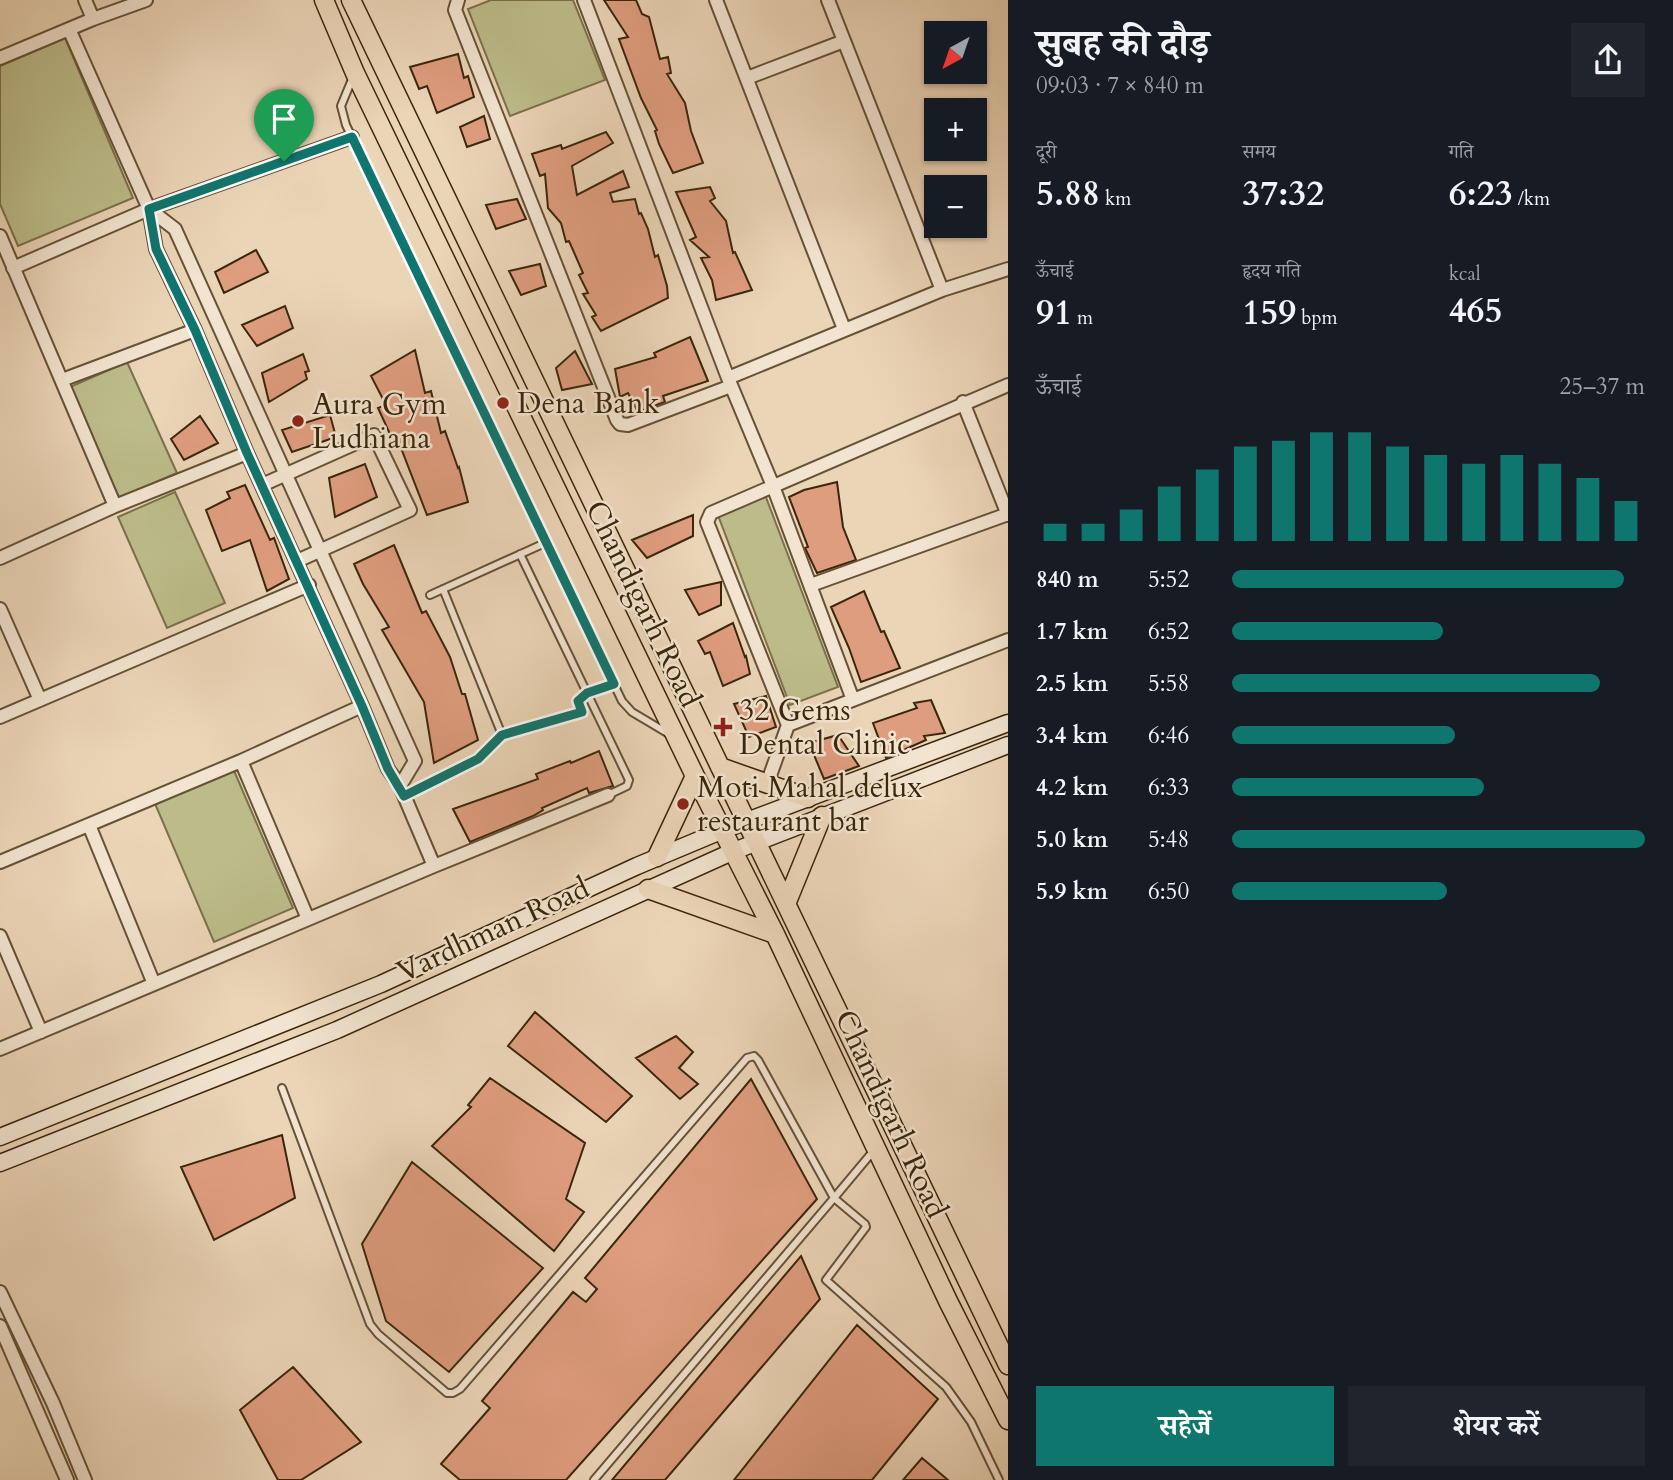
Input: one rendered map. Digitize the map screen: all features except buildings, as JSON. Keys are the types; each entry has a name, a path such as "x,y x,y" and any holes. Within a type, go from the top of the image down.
{"main road":[{"name":"Chandigarh Road","path":"324,0 355,73 695,776 775,934 948,1301 1008,1420"},
{"name":"Chandigarh Road","path":"351,0 1008,1365"},
{"path":"720,767 808,798"},
{"path":"657,858 695,776"},
{"path":"786,904 822,816"},
{"path":"648,889 775,934"}],"street":[{"path":"85,0 93,19"},
{"path":"0,58 146,0"},
{"path":"458,0 455,9 620,424 628,425 844,329 942,289 1008,269"},
{"path":"584,0 729,382 774,486 853,699"},
{"path":"716,0 844,329"},
{"path":"828,0 942,289"},
{"path":"69,29 149,209 156,249 195,330 247,453 434,866"},
{"path":"747,78 844,41"},
{"path":"13,268 149,209 352,137"},
{"path":"149,209 175,229 415,761 402,791"},
{"path":"0,236 115,506"},
{"path":"62,380 195,330"},
{"path":"767,784 788,725 707,522 711,513 963,402 1008,385"},
{"path":"811,585 1008,515 963,402"},
{"path":"262,485 374,435 410,510 298,561"},
{"path":"0,558 115,506 247,453"},
{"path":"0,717 309,585"},
{"path":"0,608 40,700"},
{"path":"788,725 1008,640"},
{"path":"0,862 241,761 362,706"},
{"name":"Vardhman Road","path":"0,1137 381,984 723,830 1008,723"},
{"name":"Vardhman Road","path":"0,1163 382,1012 734,851 1008,745"},
{"path":"241,761 308,919"},
{"path":"0,1049 608,795"},
{"path":"89,825 154,984"},
{"path":"0,936 41,1032"},
{"path":"0,1292 53,1403 85,1480"},
{"path":"0,1326 67,1480"}],"lane":[{"path":"355,73 341,106 352,137 545,543 627,708 677,739"},
{"path":"430,595 545,543"},
{"path":"520,554 629,780 627,786 608,795"},
{"path":"443,589 502,735"},
{"path":"402,791 478,759 502,735 582,712 578,701 587,693 614,684"},
{"path":"282,1088 370,1324 378,1334 447,1392 453,1394 460,1390 747,1058 754,1056 834,1198 866,1227 827,1276 828,1282 946,1387 971,1422 999,1480"},
{"path":"594,1480 875,1148"}],"green space":[{"path":"491,0 573,0 605,80 510,116 468,9"},
{"path":"65,38 133,198 18,246 0,204 0,66"},
{"path":"127,362 177,473 119,498 70,387"},
{"path":"175,492 225,603 167,628 118,517"},
{"path":"764,492 838,687 790,705 716,510"},
{"path":"232,766 293,908 214,942 153,799"}],"place":[{"name":"Dena Bank","path":"503,403"},
{"name":"Aura Gym Ludhiana","path":"298,421"},
{"name":"32 Gems Dental Clinic","path":"723,727"},
{"name":"Moti Mahal delux restaurant bar","path":"683,804"}],"route":[{"path":"352,137 614,684 587,693 578,701 582,712 502,735 478,759 404,796 388,769 309,585 156,249 149,209 284,161 352,137"}]}
